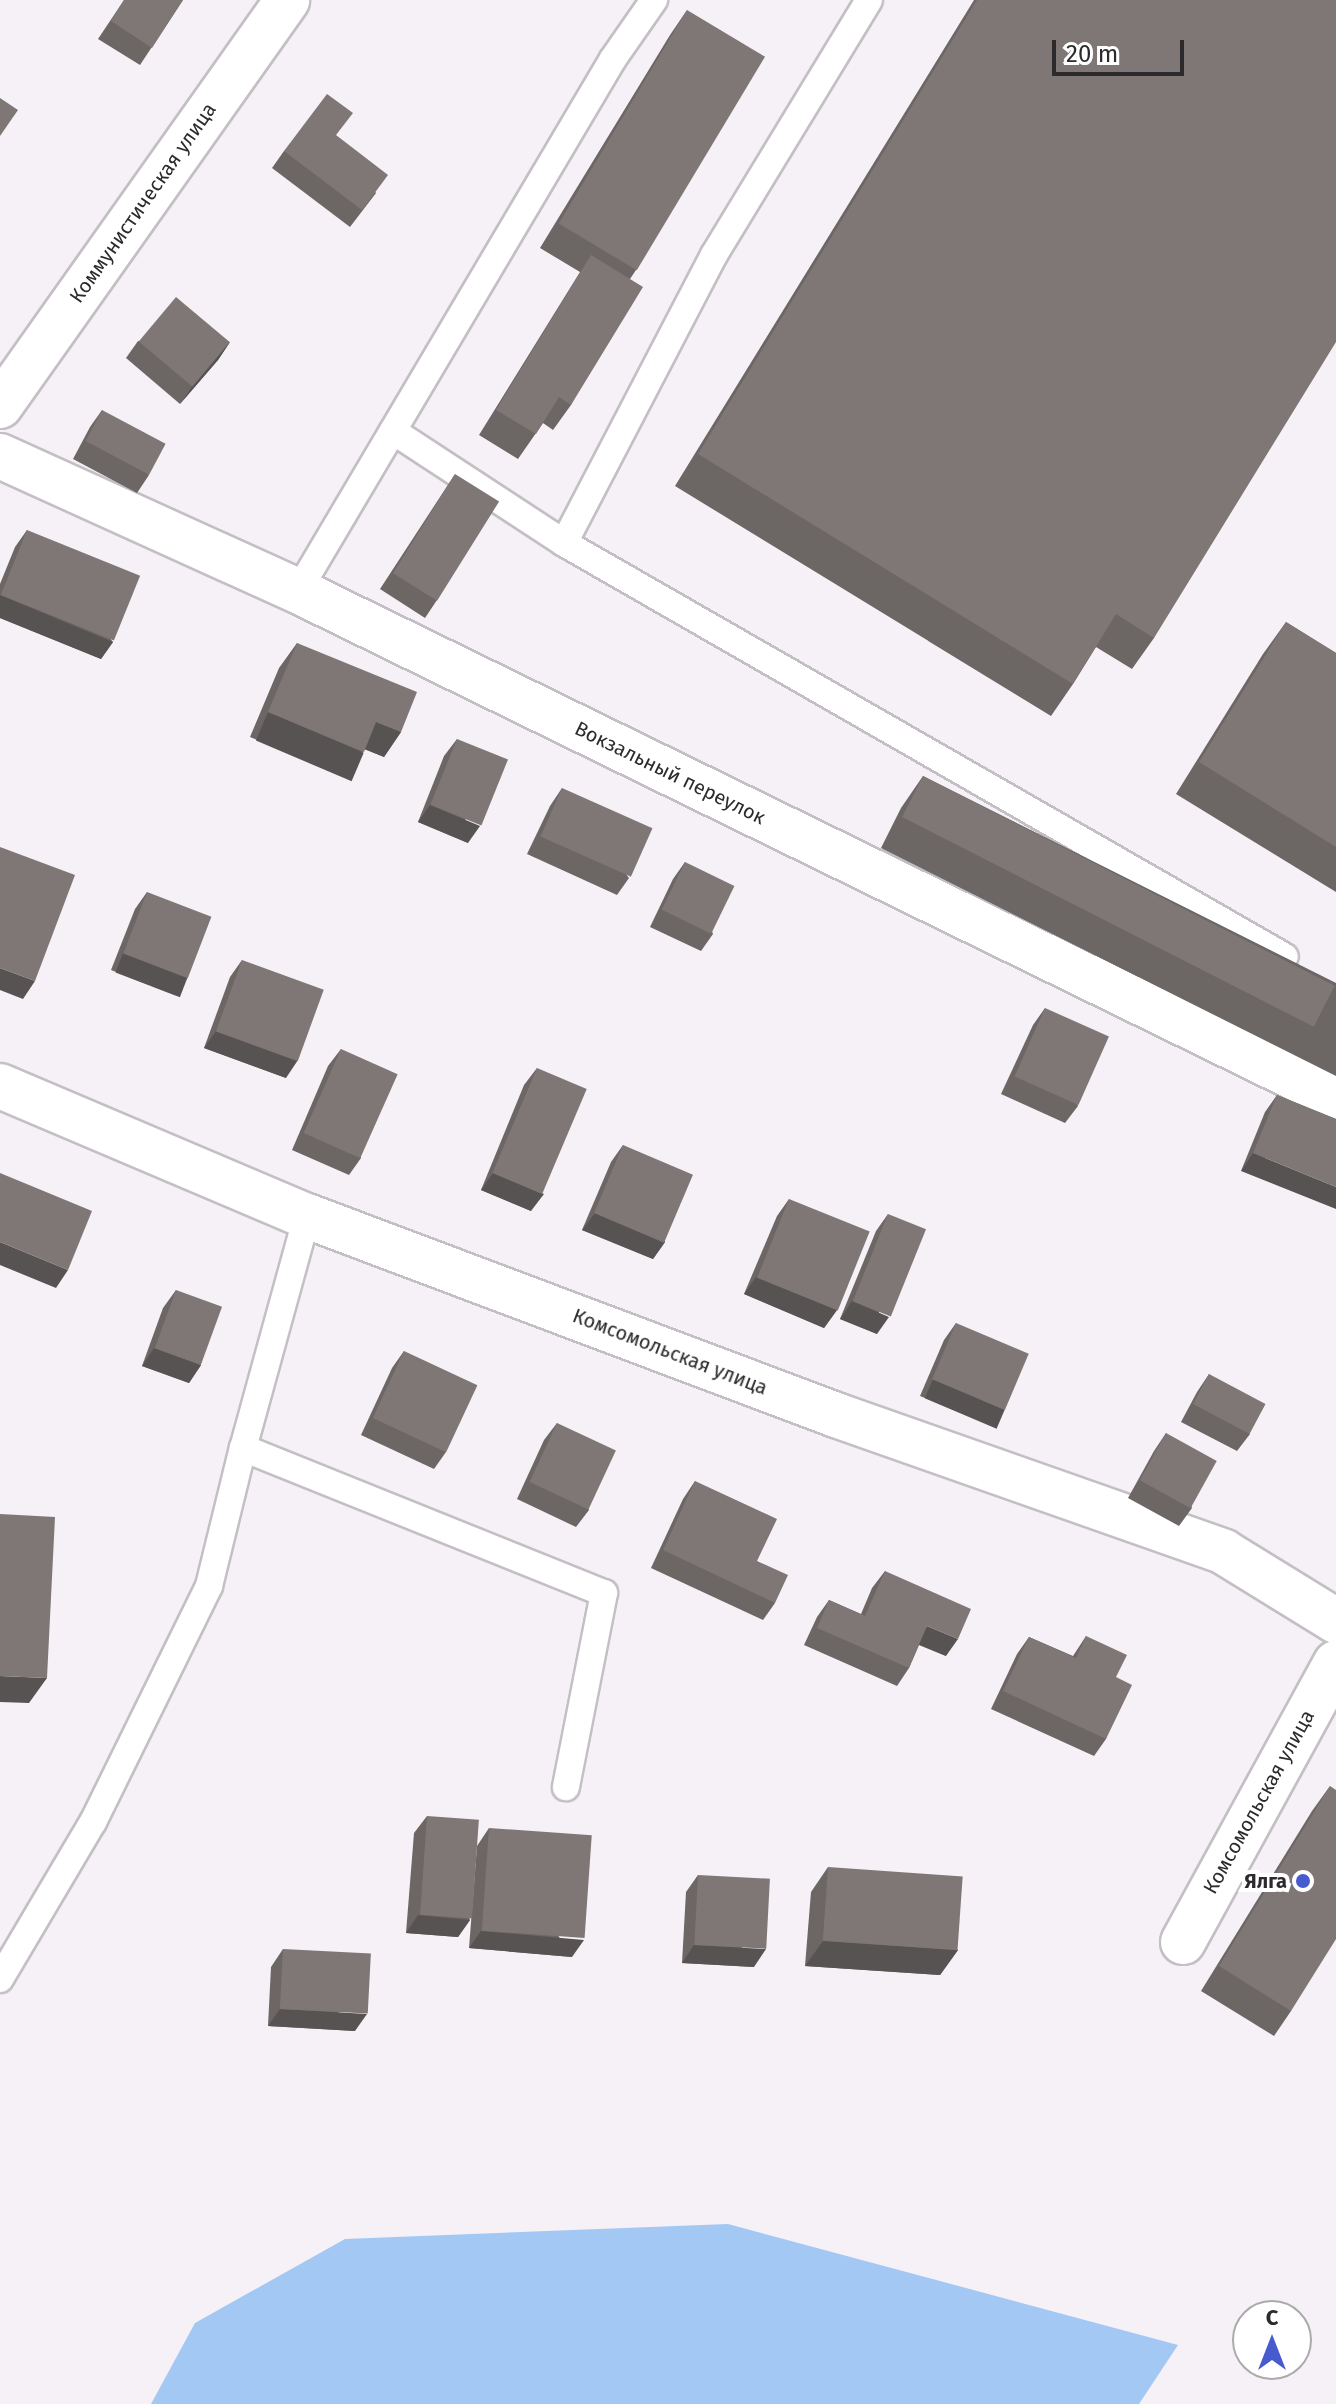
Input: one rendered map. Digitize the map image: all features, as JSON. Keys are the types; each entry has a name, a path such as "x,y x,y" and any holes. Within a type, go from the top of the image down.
{"street":[{"name":"Коммунистическая улица","path":"0,406 287,0"},
{"name":"Вокзальный переулок","path":"0,456 298,591 1336,1098"},
{"name":"Комсомольская улица","path":"0,1086 307,1216 836,1415 1224,1552 1336,1621"},
{"name":"Комсомольская улица","path":"1183,1942 1336,1663"}],"lane":[{"path":"298,591 613,59 654,0"},
{"path":"564,543 714,255 869,0"},
{"path":"393,431 564,543 1285,957"},
{"path":"0,1979 93,1822 209,1586 243,1448 307,1216"},
{"path":"243,1448 604,1593 566,1787"}],"water":[{"path":"728,2224 1178,2345 1139,2404 151,2404 195,2323 345,2239"}],"building":[{"path":"124,0 183,0 152,48 111,21"},
{"path":"977,0 1336,0 1336,342 1154,638 1116,614 1073,684 698,454"},
{"path":"687,10 765,57 637,270 559,223"},
{"path":"327,94 353,113 336,135 388,175 362,210 284,151"},
{"path":"0,98 18,110 0,136"},
{"path":"591,255 643,287 571,405 559,397 536,434 496,410"},
{"path":"176,297 230,342 192,386 139,341"},
{"path":"102,410 166,444 149,475 86,441"},
{"path":"455,474 499,502 437,601 393,573"},
{"path":"27,530 140,576 114,641 1,595"},
{"path":"1286,622 1336,653 1336,847 1199,762"},
{"path":"297,643 417,692 401,732 376,722 364,752 268,712"},
{"path":"457,739 508,760 481,825 430,805"},
{"path":"923,776 1335,986 1314,1027 902,817"},
{"path":"562,788 652,828 631,877 540,836"},
{"path":"0,847 75,875 35,981 0,968"},
{"path":"685,862 734,886 711,934 662,910"},
{"path":"147,892 211,917 188,978 123,954"},
{"path":"242,960 324,990 298,1061 216,1031"},
{"path":"1045,1008 1109,1036 1078,1105 1014,1077"},
{"path":"341,1049 398,1074 360,1158 304,1133"},
{"path":"537,1068 587,1089 542,1194 492,1173"},
{"path":"1277,1095 1336,1119 1336,1187 1253,1153"},
{"path":"623,1145 693,1175 664,1243 594,1213"},
{"path":"0,1173 92,1211 68,1270 0,1242"},
{"path":"789,1199 870,1232 838,1310 757,1278"},
{"path":"888,1214 926,1229 891,1317 853,1301"},
{"path":"176,1290 222,1307 201,1365 155,1348"},
{"path":"956,1323 1029,1354 1005,1410 932,1379"},
{"path":"404,1351 477,1385 446,1452 373,1418"},
{"path":"1209,1374 1266,1404 1250,1434 1193,1404"},
{"path":"557,1423 616,1450 588,1509 530,1482"},
{"path":"1166,1433 1217,1461 1191,1508 1140,1480"},
{"path":"695,1481 777,1519 757,1561 788,1575 775,1603 663,1550"},
{"path":"0,1514 55,1517 47,1678 0,1676"},
{"path":"885,1571 971,1609 958,1639 927,1626 909,1668 817,1628 829,1600 865,1616"},
{"path":"1086,1636 1127,1655 1116,1677 1132,1685 1106,1739 1003,1691 1029,1637 1076,1658"},
{"name":"Ялга","path":"1330,1786 1336,1790 1336,1939 1291,2011 1219,1966"},
{"path":"427,1816 479,1820 472,1918 420,1915"},
{"path":"489,1828 592,1835 585,1938 482,1931"},
{"path":"828,1867 963,1876 958,1950 823,1941"},
{"path":"698,1875 770,1879 766,1949 694,1945"},
{"path":"283,1949 371,1954 368,2014 280,2009"}],"place":[{"name":"Ялга","path":"1303,1881"}]}
